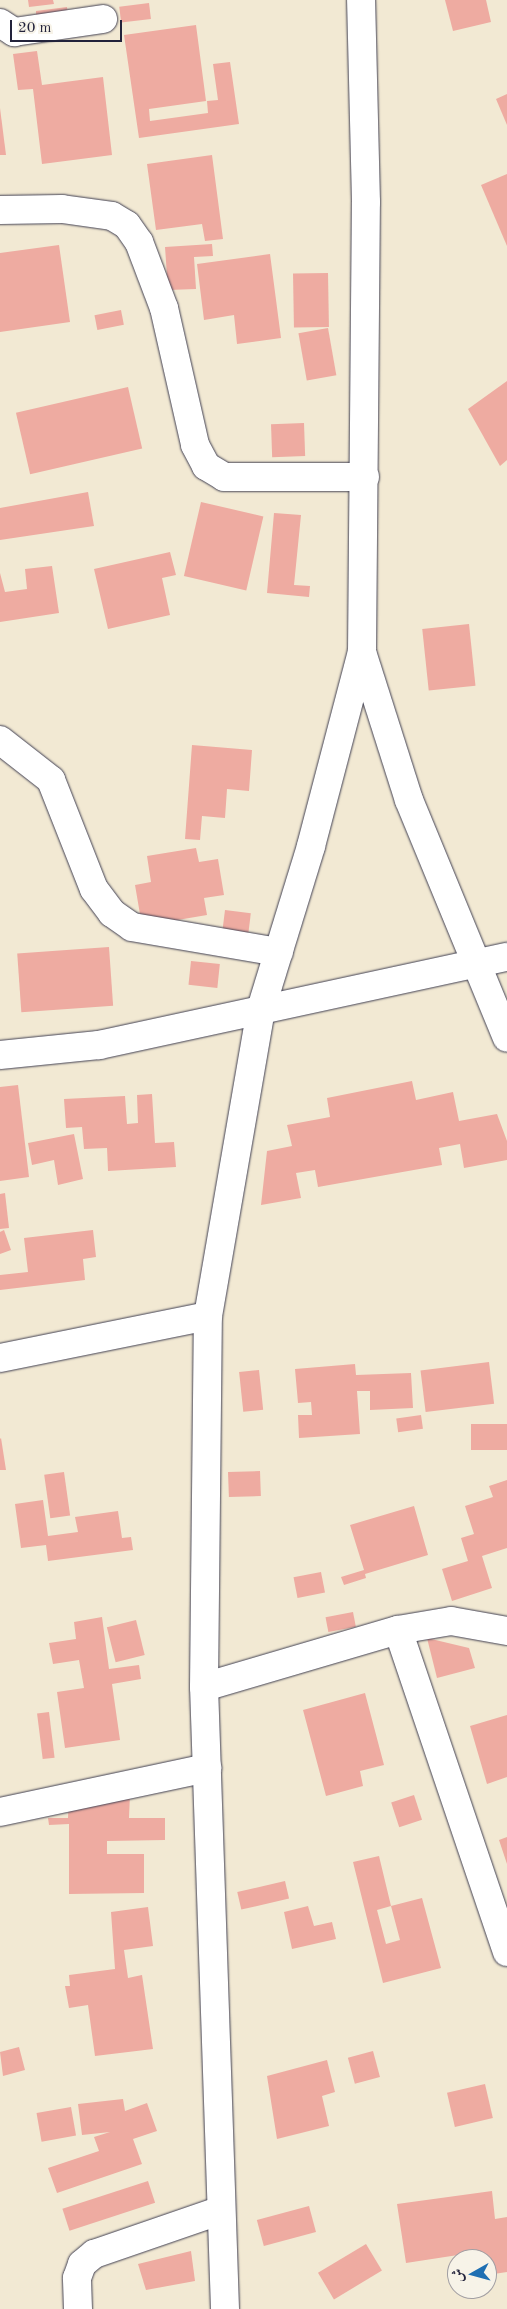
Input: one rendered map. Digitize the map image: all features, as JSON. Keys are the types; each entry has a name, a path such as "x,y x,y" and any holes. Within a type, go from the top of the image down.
{"street":[{"path":"225,2309 219,2212 204,1687 208,1316 261,1009 279,952 362,652 365,477 361,0"},
{"path":"0,23 14,32 102,19"},
{"path":"0,210 62,209 112,216 127,225 139,242 164,308 195,445 206,466 224,478 365,477"},
{"path":"362,652 409,800 507,1038"},
{"path":"0,740 51,780 94,889 112,913 132,927 279,952"},
{"path":"0,1055 99,1046 261,1009 507,957"},
{"path":"0,1358 208,1316"},
{"path":"204,1687 398,1630 451,1621 507,1631"},
{"path":"398,1630 507,1952"},
{"path":"0,1812 207,1768"},
{"path":"78,2309 76,2278 82,2264 94,2254 219,2212"}],"building":[{"path":"28,0 53,0 54,4 29,7"},
{"path":"445,0 486,0 491,22 453,31"},
{"path":"149,3 151,19 121,23 119,7"},
{"path":"67,7 68,14 36,17 36,11"},
{"path":"196,25 206,101 149,109 150,121 208,113 207,101 218,100 213,64 230,62 239,124 139,138 124,35"},
{"path":"37,51 42,85 103,77 112,155 42,164 33,89 18,90 13,54"},
{"path":"507,94 507,125 496,99"},
{"path":"0,108 6,155 0,155"},
{"path":"212,155 223,239 205,241 202,224 156,230 147,164"},
{"path":"507,174 507,246 481,185"},
{"path":"212,244 213,256 194,257 196,289 168,290 165,247"},
{"path":"59,245 70,322 0,332 0,253"},
{"path":"270,254 281,338 237,344 234,315 204,320 197,264"},
{"path":"328,273 329,327 294,328 293,274"},
{"path":"121,310 124,325 97,330 94,315"},
{"path":"328,328 336,375 307,380 298,333"},
{"path":"507,381 507,460 500,466 468,409"},
{"path":"128,387 142,448 30,474 16,413"},
{"path":"304,423 305,456 272,457 271,424"},
{"path":"88,492 94,526 0,540 0,508"},
{"path":"201,502 263,516 246,590 184,576"},
{"path":"274,513 301,515 294,585 310,586 309,597 267,593"},
{"path":"170,552 176,575 162,578 170,615 108,629 94,569"},
{"path":"52,566 59,613 0,622 0,573 5,592 27,589 25,569"},
{"path":"469,624 475,686 429,691 422,629"},
{"path":"192,745 252,750 249,791 227,789 225,818 202,816 200,840 185,839"},
{"path":"196,848 199,862 218,859 224,895 204,898 207,915 142,926 135,885 151,882 147,856"},
{"path":"225,910 251,913 247,947 221,944"},
{"path":"109,947 113,1006 21,1012 17,953"},
{"path":"191,961 220,964 217,988 188,985"},
{"path":"412,1081 416,1100 453,1092 459,1121 497,1114 507,1141 507,1160 464,1168 460,1144 439,1148 442,1165 318,1187 315,1170 296,1173 301,1198 261,1205 267,1151 292,1146 287,1125 330,1117 327,1098"},
{"path":"18,1085 29,1177 0,1181 0,1087"},
{"path":"152,1094 155,1143 174,1142 176,1167 108,1171 107,1148 84,1149 82,1127 66,1128 64,1099 125,1096 127,1124 138,1123 137,1095"},
{"path":"74,1134 83,1179 58,1185 54,1160 32,1165 28,1143"},
{"path":"5,1193 9,1228 0,1229 0,1194"},
{"path":"4,1230 11,1250 0,1254 0,1232"},
{"path":"93,1230 96,1257 83,1259 85,1280 0,1290 0,1275 28,1272 24,1238"},
{"path":"489,1362 494,1404 426,1412 421,1370"},
{"path":"355,1364 356,1375 411,1373 413,1408 370,1410 370,1391 357,1391 360,1434 299,1438 298,1415 312,1415 311,1402 298,1403 295,1369"},
{"path":"259,1370 263,1410 243,1412 239,1372"},
{"path":"421,1415 423,1429 398,1432 396,1418"},
{"path":"471,1424 507,1424 507,1450 471,1450"},
{"path":"1,1438 6,1470 0,1470"},
{"path":"260,1471 261,1496 229,1497 228,1472"},
{"path":"64,1472 70,1516 50,1518 44,1475"},
{"path":"507,1480 507,1548 482,1556 492,1588 452,1601 442,1569 468,1561 461,1538 474,1534 465,1506 493,1497 489,1486"},
{"path":"43,1500 48,1536 78,1532 75,1517 118,1511 122,1538 131,1537 133,1550 48,1561 46,1545 21,1548 15,1504"},
{"path":"414,1506 428,1555 365,1574 366,1578 344,1585 341,1577 364,1570 350,1525"},
{"path":"321,1572 325,1593 298,1598 294,1577"},
{"path":"353,1612 356,1627 328,1632 326,1617"},
{"path":"102,1617 109,1669 139,1665 141,1679 112,1684 120,1740 65,1748 57,1692 84,1688 79,1660 53,1664 49,1643 76,1639 74,1622"},
{"path":"136,1620 145,1655 116,1662 107,1627"},
{"path":"427,1638 469,1648 475,1668 437,1678"},
{"path":"365,1693 384,1765 360,1771 363,1786 326,1796 303,1710"},
{"path":"49,1712 55,1758 43,1759 37,1713"},
{"path":"507,1715 507,1777 487,1784 470,1726"},
{"path":"69,1794 130,1794 129,1818 165,1818 165,1840 107,1841 107,1854 144,1854 144,1893 69,1894 69,1824 49,1825 48,1818 68,1818"},
{"path":"414,1795 422,1820 399,1827 391,1802"},
{"path":"507,1837 507,1864 499,1840"},
{"path":"379,1856 391,1906 422,1898 441,1968 383,1983 353,1862","holes":["391,1906 400,1940 386,1944 377,1910"]},
{"path":"285,1881 289,1899 241,1910 237,1892"},
{"path":"308,1906 314,1926 332,1922 336,1939 292,1949 284,1912"},
{"path":"148,1907 153,1946 124,1950 128,1978 142,1975 153,2049 95,2056 88,2005 69,2008 65,1986 70,1986 69,1975 115,1969 111,1912"},
{"path":"19,2047 25,2070 3,2076 0,2052"},
{"path":"373,2051 380,2077 355,2084 348,2058"},
{"path":"327,2060 335,2092 322,2096 329,2126 277,2139 267,2076"},
{"path":"485,2084 493,2118 455,2127 447,2093"},
{"path":"123,2099 125,2111 147,2103 157,2131 133,2139 142,2164 57,2193 48,2168 99,2151 94,2137 110,2132 82,2135 78,2104"},
{"path":"71,2107 76,2136 42,2142 37,2113"},
{"path":"148,2181 155,2203 70,2231 62,2209"},
{"path":"492,2191 495,2219 507,2217 507,2272 497,2274 497,2249 447,2249 447,2257 406,2263 397,2204"},
{"path":"309,2206 316,2232 264,2246 257,2220"},
{"path":"366,2244 382,2271 334,2299 318,2273"},
{"path":"191,2251 195,2281 146,2290 138,2264"}]}
